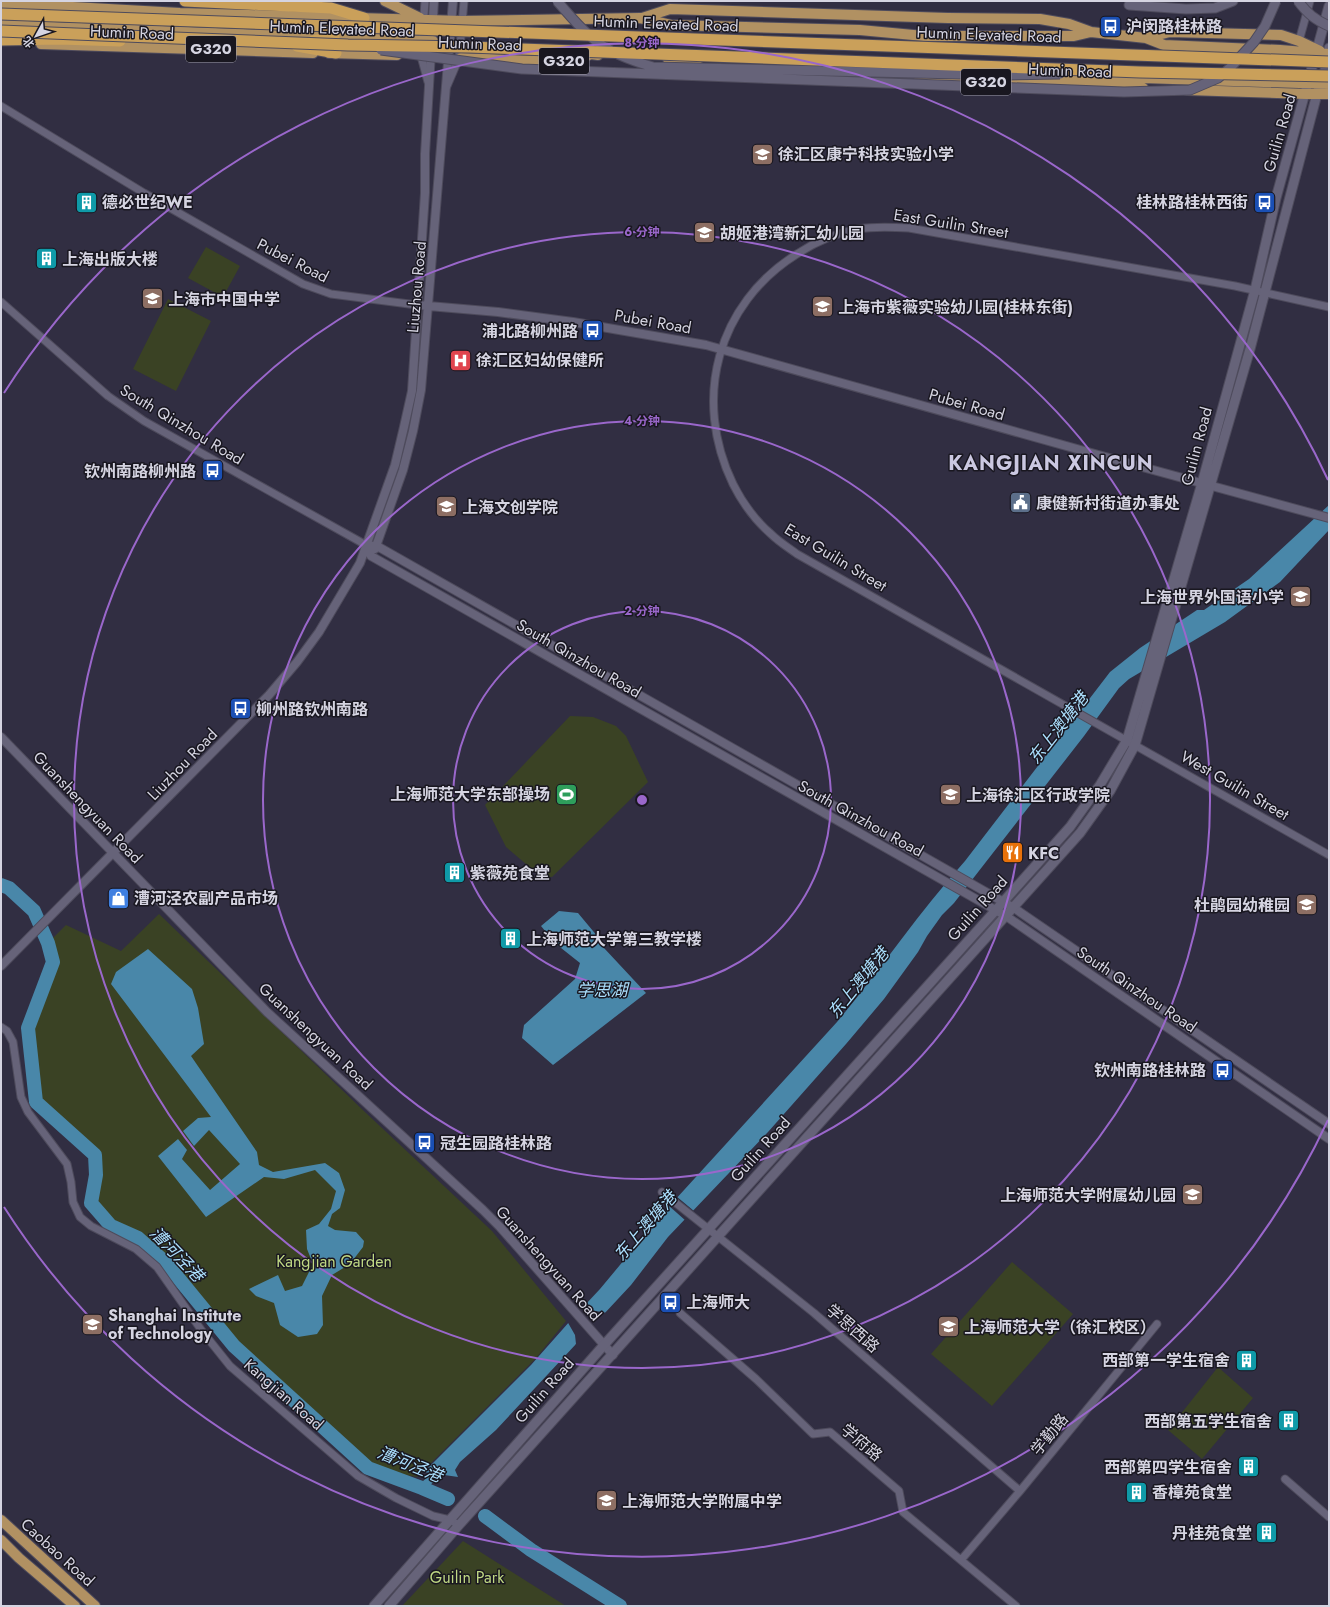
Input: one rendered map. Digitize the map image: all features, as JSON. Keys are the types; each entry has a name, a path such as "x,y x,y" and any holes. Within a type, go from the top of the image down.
{"highway":[{"path":"185,1 331,8 364,18"},
{"name":"Humin Elevated Road","path":"1,14 1328,62"},
{"name":"Humin Elevated Road","path":"1,31 348,45 469,47 1140,72 1328,62"},
{"path":"291,45 334,37"},
{"path":"1,40 60,39 242,45 291,45 336,53"}],"main road":[{"name":"Humin Road","path":"385,1 428,20 462,21 640,18 671,25 860,30 924,36 1074,36 1091,32"},
{"path":"557,1 589,36 606,48 627,59 653,67 1003,75 1140,72"},
{"path":"1128,5 1170,8 1215,8 1234,1"},
{"path":"348,45 522,69 1124,92 1190,90 1218,78 1230,68 1254,42 1265,26 1276,1"},
{"path":"1298,1 1306,13 1317,21 1329,26"},
{"path":"1,3 180,13 428,20"},
{"name":"Guilin Road","path":"1259,291 1276,198 1306,94 1329,6"},
{"name":"Humin Road","path":"640,18 670,9 948,18 1040,19 1069,24 1091,32 1146,38 1164,45 1316,52"},
{"path":"1,25 450,42 592,54"},
{"name":"Humin Road","path":"1146,38 1170,32 1281,35 1299,41 1328,62"},
{"name":"Humin Road","path":"1,43 570,62 592,54 668,59 1308,84 1322,87 1329,94"},
{"name":"Humin Road","path":"668,59 717,71 1306,94 1322,87"},
{"name":"Guilin Road","path":"389,1606 459,1525 1014,908 1080,833 1114,786 1157,670 1175,610 1206,484 1259,291 1322,87 1328,62"},
{"path":"1181,80 1213,91"},
{"name":"Guilin Road","path":"374,1606 604,1345 1070,827 1131,742 1146,676 1206,484"},
{"name":"Caobao Road","path":"1,1520 94,1606"},
{"name":"Caobao Road","path":"1,1540 19,1558 75,1606"}],"street":[{"path":"425,1 428,20"},
{"name":"Liuzhou Road","path":"1,966 269,696 323,627 360,563 394,465 412,391 425,193 429,86 426,56 428,20 434,1"},
{"name":"Liuzhou Road","path":"360,563 371,556 376,546 403,470 421,390 453,1"},
{"path":"446,88 460,58 464,1"},
{"path":"1310,1 1299,41 1312,70"},
{"name":"Pubei Road","path":"1,106 144,193 303,284 331,294 417,305 498,312 573,322 706,345 1329,518"},
{"name":"East Guilin Street","path":"1131,742 797,554 770,534 749,510 737,491 722,455 715,424 713,390 720,349 736,315 751,292 770,273 810,246 833,236 857,229 886,226 909,228 1259,291"},
{"path":"1259,291 1329,307"},
{"name":"South Qinzhou Road","path":"1,302 126,410 171,437 366,546 376,546 1014,908 1329,1124"},
{"path":"366,546 371,556"},
{"name":"South Qinzhou Road","path":"371,556 1006,916 1329,1140"},
{"name":"Guanshengyuan Road","path":"1,737 267,1012 500,1227 613,1354"},
{"name":"West Guilin Street","path":"1131,742 1329,855"},
{"name":"Kangjian Road","path":"1,1027 7,1031 13,1042 18,1083 24,1104 67,1164 73,1202 80,1217 91,1226 126,1243 148,1258 164,1275 202,1331 230,1366 344,1465 358,1476 396,1498 433,1516 450,1520 459,1525"},
{"name":"学思西路","path":"662,1192 814,1313 1020,1491"},
{"name":"学府路","path":"680,1313 756,1379 812,1434 830,1432 899,1491 903,1512 1016,1606"},
{"name":"学勤路","path":"961,1560 1020,1491 1157,1324"},
{"path":"1285,1479 1329,1517"}],"green space":[{"path":"206,247 240,266 223,297 188,278"},
{"path":"168,299 211,321 176,391 133,369"},
{"name":"上海师范大学东部操场","path":"570,716 593,717 616,726 626,736 648,782 552,877 540,876 506,847 485,805"},
{"name":"Kangjian Garden","path":"159,914 366,1113 492,1231 566,1321 536,1358 417,1477 368,1468 234,1346 166,1263 138,1238 111,1226 91,1203 96,1175 95,1155 36,1102 28,1028 53,962 48,943 66,925 121,951"},
{"path":"1012,1262 1073,1314 992,1406 931,1354"},
{"path":"1218,1367 1253,1398 1202,1459 1168,1430"},
{"name":"Guilin Park","path":"463,1541 566,1606 402,1606"}],"water":[{"path":"1329,505 1329,530 1280,582 1225,622 1129,679 1119,688 1084,736 954,903 942,915 918,952 884,999 768,1132 668,1237 631,1285 496,1430 460,1462 455,1470 458,1477 424,1472 531,1365 600,1289 664,1212 837,1022 932,900 965,861 1110,672 1140,648 1197,610 1204,610 1249,579"},
{"name":"学思湖","path":"559,911 578,913 598,937 604,948 646,993 553,1065 522,1038 524,1025 575,979 580,963 556,944 541,926"},
{"path":"148,949 192,989 198,1008 204,1044 191,1056 257,1152 259,1165 273,1172 325,1163 339,1173 345,1190 340,1208 332,1214 328,1226 335,1230 356,1232 364,1241 363,1247 350,1264 332,1275 322,1296 323,1325 317,1334 298,1337 280,1325 274,1303 256,1296 249,1289 278,1275 285,1291 302,1286 313,1264 307,1249 306,1230 319,1224 331,1209 336,1191 315,1170 284,1179 264,1177 206,1217 158,1156 178,1139 187,1150 182,1159 210,1190 240,1164 209,1130 194,1146 183,1131 198,1118 211,1117 111,984 116,972"}],"pier":[{"path":"676,1196 694,1211 686,1221 668,1205"},
{"path":"584,1303 590,1310 607,1313 574,1349 576,1344 575,1335 567,1321"}],"waterway":[{"name":"漕河泾港","path":"1,885 9,888 34,911 48,943 53,962 28,1028 36,1102 95,1155 96,1175 91,1203 111,1226 138,1238 166,1263 234,1346 368,1468 448,1499"},
{"name":"东上澳塘港","path":"422,1488 443,1466"},
{"name":"漕河泾港","path":"485,1516 531,1550 620,1606"}],"place":[{"name":"沪闵路桂林路","path":"1111,26"},
{"name":"徐汇区康宁科技实验小学","path":"763,154"},
{"name":"德必世纪WE","path":"86,202"},
{"name":"桂林路桂林西街","path":"1264,202"},
{"name":"胡姬港湾新汇幼儿园","path":"705,233"},
{"name":"上海出版大楼","path":"46,259"},
{"name":"上海市中国中学","path":"153,299"},
{"name":"上海市紫薇实验幼儿园(桂林东街)","path":"822,307"},
{"name":"浦北路柳州路","path":"593,331"},
{"name":"徐汇区妇幼保健所","path":"461,360"},
{"name":"钦州南路柳州路","path":"212,471"},
{"name":"康健新村街道办事处","path":"1021,503"},
{"name":"上海文创学院","path":"446,507"},
{"name":"上海世界外国语小学","path":"1300,597"},
{"name":"柳州路钦州南路","path":"241,709"},
{"name":"上海师范大学东部操场","path":"566,794"},
{"name":"上海徐汇区行政学院","path":"951,795"},
{"name":"KFC","path":"1012,853"},
{"name":"紫薇苑食堂","path":"455,873"},
{"name":"漕河泾农副产品市场","path":"118,898"},
{"name":"杜鹃园幼稚园","path":"1306,905"},
{"name":"上海师范大学第三教学楼","path":"510,939"},
{"name":"钦州南路桂林路","path":"1222,1070"},
{"name":"冠生园路桂林路","path":"425,1143"},
{"name":"上海师范大学附属幼儿园","path":"1192,1195"},
{"name":"上海师大","path":"670,1302"},
{"name":"Shanghai Institute of Technology","path":"93,1324"},
{"name":"上海师范大学（徐汇校区）","path":"948,1327"},
{"name":"西部第一学生宿舍","path":"1246,1360"},
{"name":"西部第五学生宿舍","path":"1288,1421"},
{"name":"西部第四学生宿舍","path":"1248,1467"},
{"name":"香樟苑食堂","path":"1137,1492"},
{"name":"上海师范大学附属中学","path":"606,1501"},
{"name":"丹桂苑食堂","path":"1267,1533"}],"district":[{"name":"KANGJIAN XINCUN","path":"1051,463"}]}
